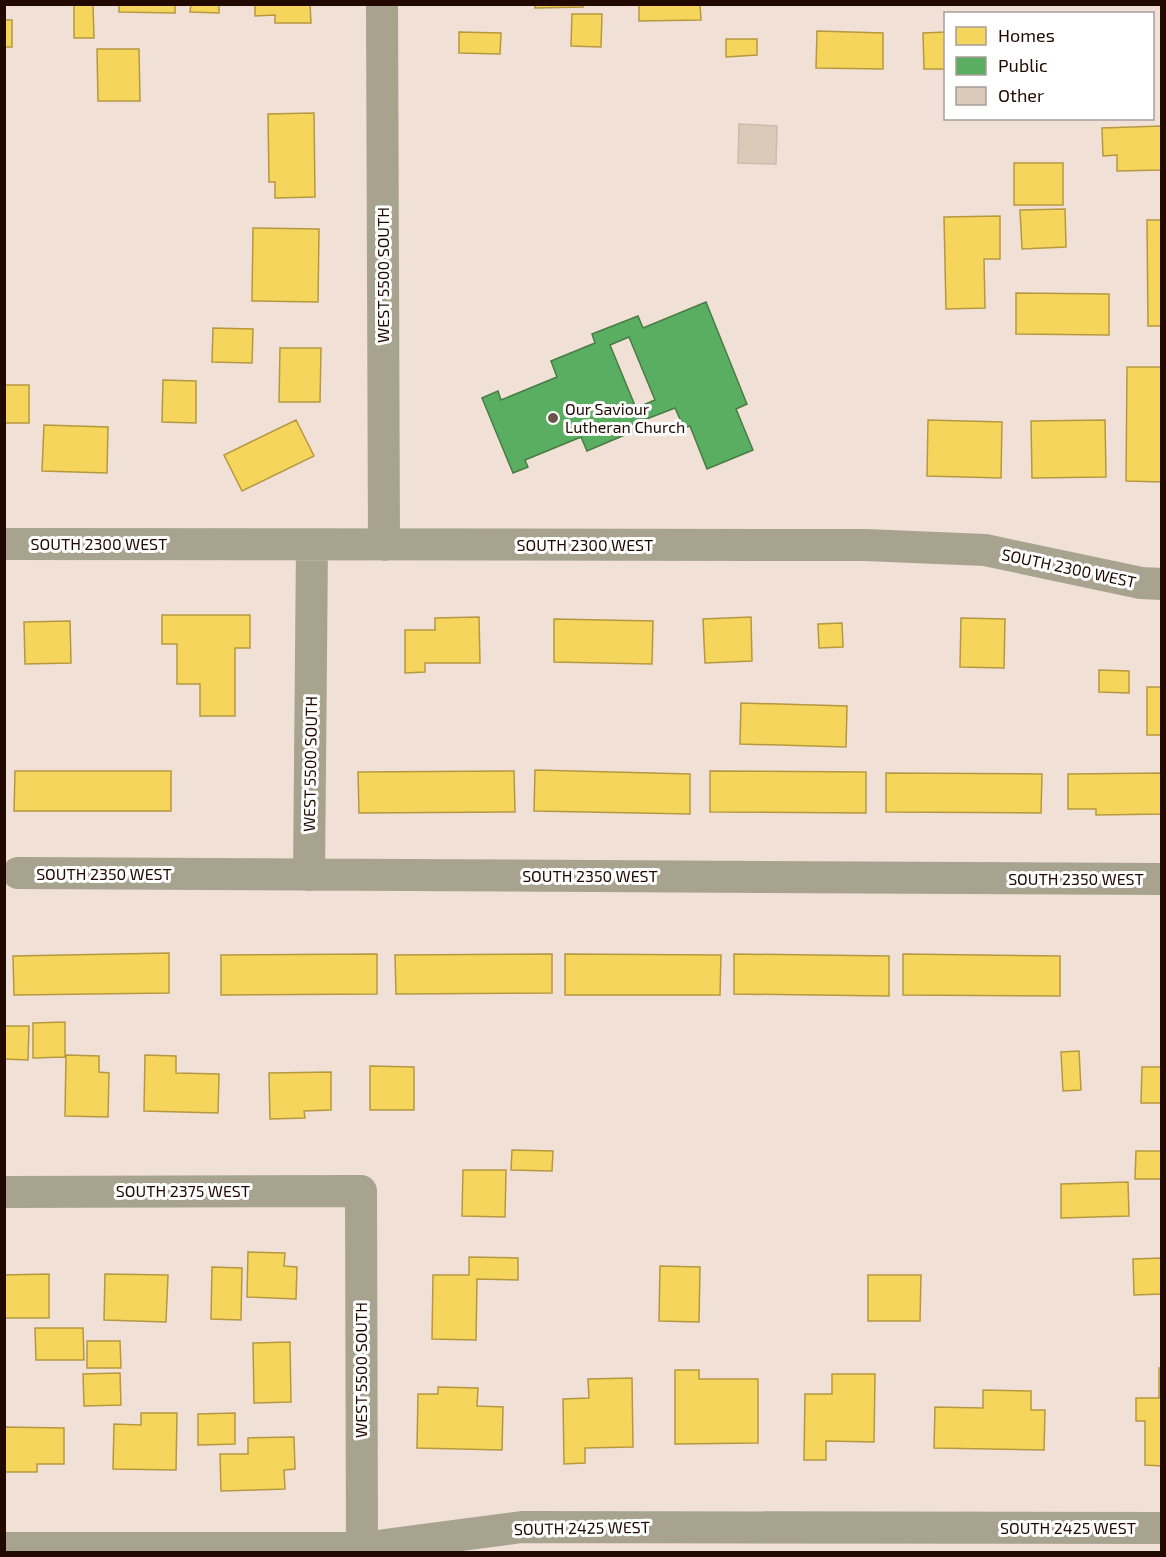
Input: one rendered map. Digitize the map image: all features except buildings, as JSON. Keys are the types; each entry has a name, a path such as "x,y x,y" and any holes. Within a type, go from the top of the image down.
{"street":[{"name":"WEST 5500 SOUTH","path":"382,4 384,545"},
{"name":"SOUTH 2300 WEST","path":"4,544 865,545 985,550 1141,584 1161,584"},
{"name":"WEST 5500 SOUTH","path":"309,875 312,545"},
{"name":"SOUTH 2350 WEST","path":"18,873 1161,879"},
{"name":"WEST 5500 SOUTH","path":"361,1191 362,1548"},
{"name":"SOUTH 2375 WEST","path":"4,1192 361,1191"},
{"name":"SOUTH 2425 WEST","path":"4,1548 362,1548 522,1527 1161,1528"}],"place":[{"name":"Our Saviour Lutheran Church","path":"553,418"}]}
